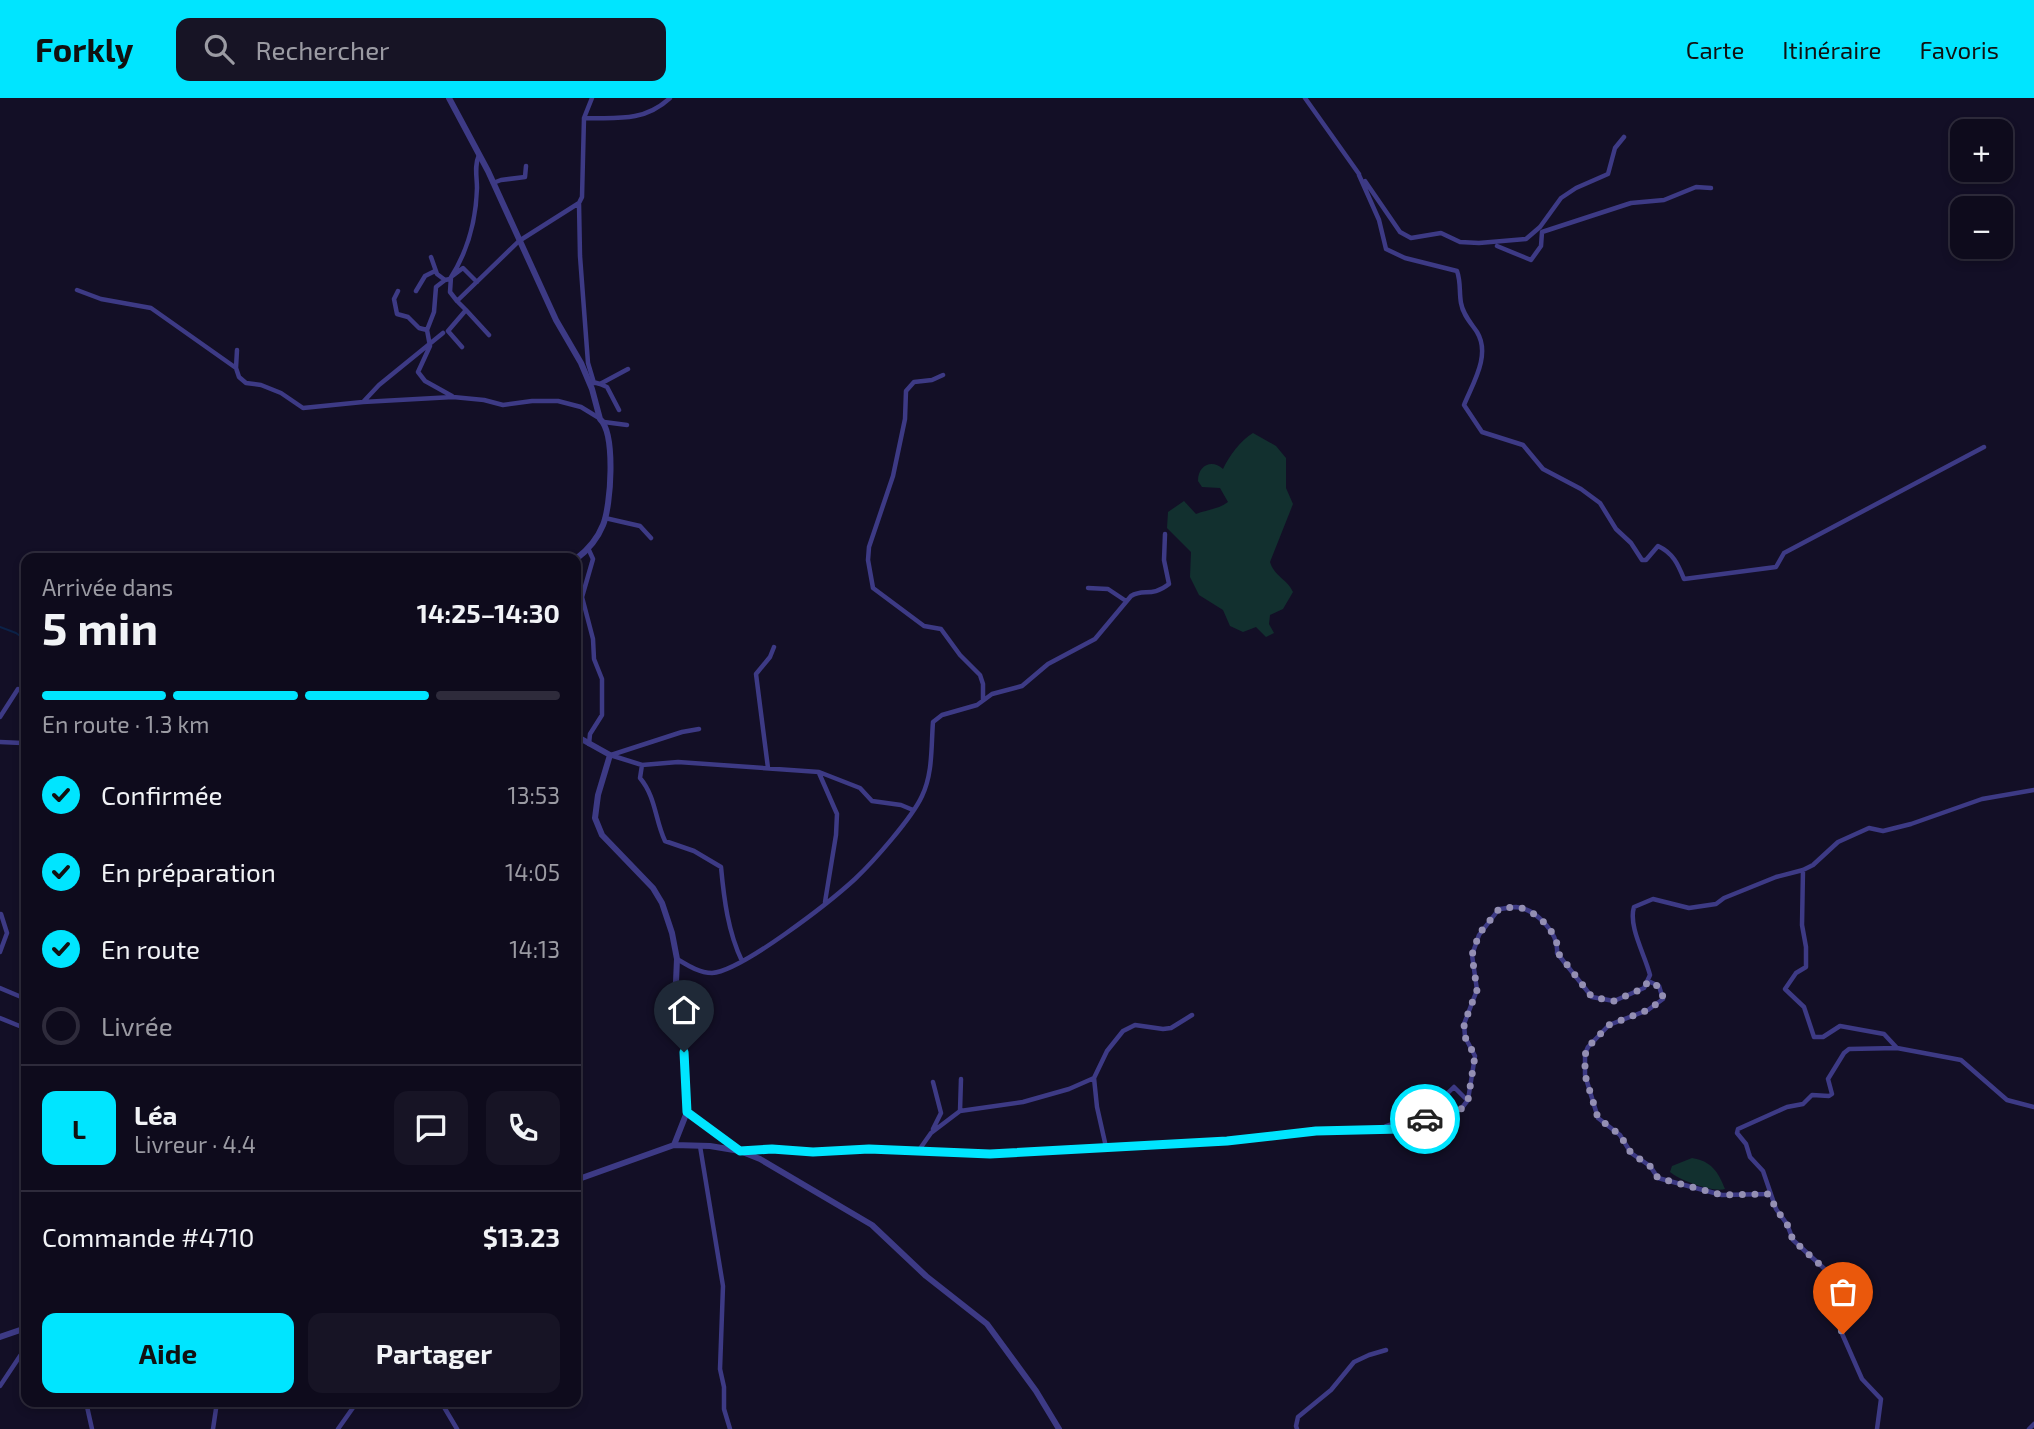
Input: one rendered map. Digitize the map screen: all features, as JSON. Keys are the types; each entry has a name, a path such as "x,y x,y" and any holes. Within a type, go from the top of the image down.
{"street":[{"path":"449,98 494,183 519,241 594,383 607,387 619,410"},
{"path":"581,554 596,539 605,518 610,476 609,436 602,421 588,363 580,256 579,203 582,197 584,118 592,98"},
{"path":"584,118 638,116 650,113 670,98"},
{"path":"1306,98 1400,232 1411,238 1441,233 1460,242 1508,242 1526,239 1541,230 1631,203 1664,200 1696,187 1711,188"},
{"path":"1497,246 1531,260 1541,246 1541,230 1561,198 1608,174 1615,148 1624,136"},
{"path":"479,154 476,162 477,189 473,231 452,277 450,292 489,335"},
{"path":"494,183 525,177 526,166"},
{"path":"1359,174 1379,220 1386,249 1405,258 1457,271 1461,282 1461,303 1466,318 1482,341 1484,353 1464,405 1482,432 1523,445 1543,469 1581,489 1600,503 1616,529 1631,543 1642,560 1647,561 1658,546 1674,558 1684,579 1776,567 1784,553 1984,447"},
{"path":"457,301 519,241 579,203"},
{"path":"431,257 436,270 445,280"},
{"path":"453,397 425,381 418,372 429,346 427,330 434,312 436,287 463,268 477,282"},
{"path":"416,291 425,276 436,270"},
{"path":"76,290 101,299 151,308 236,368"},
{"path":"398,291 394,299 397,314 408,317 419,328 427,330"},
{"path":"461,346 448,331 466,310"},
{"path":"363,402 379,385 443,333"},
{"path":"237,350 236,368 239,377 246,383 261,384 281,393 303,408 453,397 503,405 558,401 581,407 602,421 626,425"},
{"path":"594,383 628,369"},
{"path":"943,375 932,380 914,382 906,391 905,419 893,476 869,547 869,574 873,588 923,626 941,629 960,655 980,675 983,701"},
{"path":"605,518 640,526 651,538"},
{"path":"677,959 694,969 712,973 742,961 788,932 855,878 922,796 930,770 933,722 942,715 983,701 992,694 1022,686 1048,664 1095,639 1126,601 1136,593 1158,593 1169,584 1164,560 1165,534"},
{"path":"588,548 593,559 582,597 593,639 594,659 601,679 602,715 590,734 589,745"},
{"path":"1088,589 1108,589 1126,601"},
{"path":"768,768 756,674 770,657 774,647"},
{"path":"0,717 18,689"},
{"path":"610,755 699,729"},
{"path":"581,739 610,755 642,765 678,762 819,772 860,788 872,802 901,805 913,810"},
{"path":"0,742 21,743"},
{"path":"610,755 598,795 595,818 602,835 653,888 662,903 673,933 677,959 675,1005 684,1052 687,1112 674,1145"},
{"path":"642,765 640,778 648,788 657,811 658,827 665,841 694,851 721,867 734,944 742,961"},
{"path":"819,772 837,814 825,902"},
{"path":"581,1178 674,1145 740,1151 772,1149 813,1152 869,1149 990,1154 1227,1141 1316,1131 1401,1129 1419,1120 1461,1109 1468,1100 1475,1056 1465,1037 1464,1024 1477,990 1472,955 1479,934 1499,909 1516,907 1544,922 1558,945 1558,953 1592,997 1614,1001 1644,988 1650,975 1633,924 1631,915 1634,907 1653,899 1689,908 1716,904 1724,898 1776,877 1814,865 1838,842 1869,828 1883,831 1982,799 2034,790"},
{"path":"1803,870 1801,925 1806,947 1806,967 1796,973 1785,989 1804,1007 1814,1037 1823,1037 1840,1026 1884,1034 1897,1048"},
{"path":"0,952 7,933 1,914"},
{"path":"1648,981 1659,986 1663,999 1648,1010 1609,1025 1588,1047 1585,1055 1585,1075 1598,1118 1620,1135 1631,1153 1650,1166 1658,1178 1722,1195 1769,1194"},
{"path":"0,988 21,997"},
{"path":"1106,1147 1094,1078 1107,1051 1124,1031 1135,1025 1171,1028 1192,1015"},
{"path":"0,1018 21,1027"},
{"path":"1877,1429 1881,1399 1862,1379 1836,1320 1833,1308 1836,1287 1829,1273 1793,1240 1769,1194 1763,1171 1750,1157 1746,1144 1737,1133 1738,1129 1787,1107 1803,1104 1812,1095 1832,1094 1828,1079 1849,1049 1897,1048 1961,1060 2007,1100 2034,1107"},
{"path":"931,1133 960,1111 1023,1102 1069,1089 1094,1078"},
{"path":"960,1111 961,1079"},
{"path":"919,1150 941,1113 933,1082"},
{"path":"1376,1128 1429,1111 1454,1087 1468,1100"},
{"path":"687,1112 740,1151 786,1173 872,1226 926,1276 977,1314 998,1335 1037,1391 1059,1429"},
{"path":"700,1146 723,1286 720,1369 724,1387 724,1409 730,1429"},
{"path":"0,1337 21,1330"},
{"path":"1297,1429 1298,1417 1331,1390 1354,1362 1369,1354 1386,1350"},
{"path":"0,1386 21,1354"},
{"path":"87,1407 92,1429"},
{"path":"213,1429 217,1407"},
{"path":"338,1429 353,1407"},
{"path":"444,1407 457,1429"},
{"path":"2029,1429 2034,1424"}],"green space":[{"path":"1253,433 1276,446 1286,458 1286,488 1293,504 1270,562 1274,571 1293,592 1283,609 1270,615 1269,624 1274,633 1266,637 1256,627 1243,632 1230,626 1223,610 1199,595 1190,577 1191,552 1167,528 1168,512 1184,501 1196,514 1228,502 1220,488 1202,487 1198,481 1200,471 1210,464 1223,469 1236,449"},
{"path":"1692,1158 1713,1168 1725,1189 1697,1185 1670,1172 1672,1166"}],"waterway":[{"path":"0,627 21,636"}],"way so far":[{"path":"1425,1119 1461,1109 1468,1100 1475,1056 1465,1037 1464,1024 1477,990 1472,955 1479,934 1499,909 1516,907 1527,911 1544,922 1558,945 1558,953 1592,997 1614,1001 1644,988 1648,981 1662,990 1663,999 1648,1010 1609,1025 1588,1047 1585,1055 1585,1075 1598,1118 1620,1135 1631,1153 1650,1166 1658,1178 1722,1195 1769,1194 1793,1240 1829,1273 1836,1287 1833,1308 1843,1334"}],"route":[{"path":"684,1052 687,1112 740,1151 772,1149 813,1152 869,1149 990,1154 1227,1141 1316,1131 1401,1129 1425,1119"}]}
